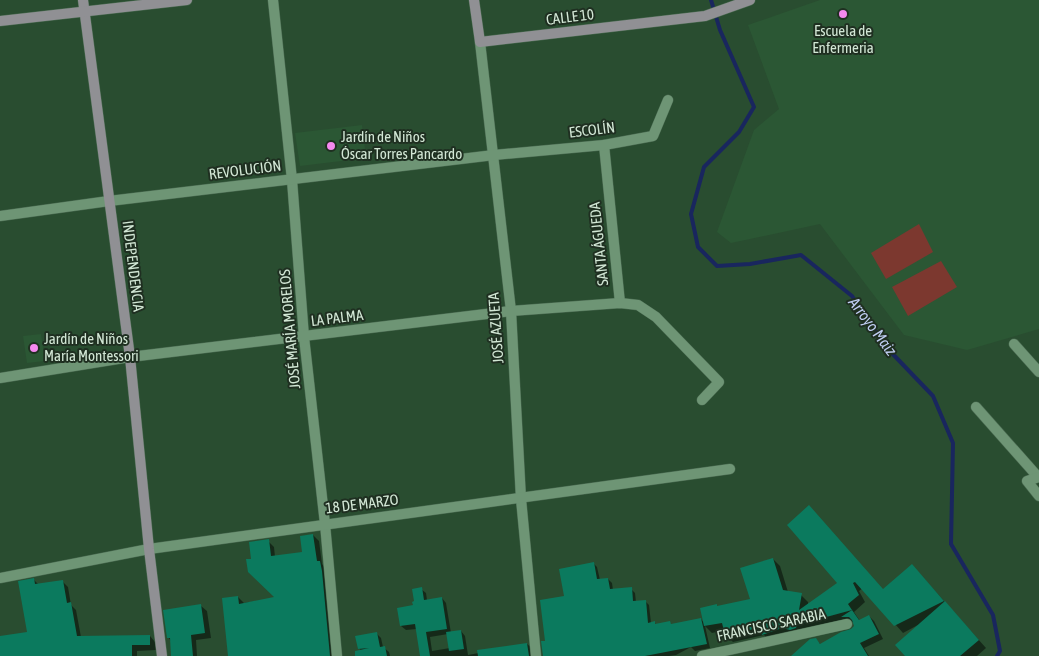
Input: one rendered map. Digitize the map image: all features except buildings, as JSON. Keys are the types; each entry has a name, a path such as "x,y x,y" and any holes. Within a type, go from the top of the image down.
{"main road":[{"name":"INDEPENDENCIA","path":"83,0 130,357 149,549 162,656"},
{"path":"0,21 187,0"},
{"name":"JOSÉ AZUETA","path":"474,0 480,42"},
{"name":"CALLE 10","path":"480,42 705,16 746,2"}],"street":[{"name":"JOSÉ MARÍA MORELOS","path":"273,0 292,180 304,337 325,524 337,656"},
{"name":"JOSÉ AZUETA","path":"480,42 511,311 521,499 536,656"},
{"name":"ESCOLÍN","path":"494,155 604,145 653,136 668,100"},
{"name":"SANTA ÁGUEDA","path":"604,145 620,303 638,305 656,317 719,382 702,400"},
{"name":"REVOLUCIÓN","path":"0,216 109,201 494,155"},
{"name":"LA PALMA","path":"0,378 130,357 511,311 620,303"},
{"path":"1014,344 1039,372"},
{"path":"976,407 1039,477 1027,481 1039,496"},
{"name":"18 DE MARZO","path":"0,578 149,549 730,469"},
{"name":"FRANCISCO SARABIA","path":"702,656 847,624"}],"shaded area":[{"path":"820,0 1039,0 1039,329 967,350 904,335 820,224 731,243 717,232 754,130 779,109 748,25"},
{"name":"Jardín de Niños Óscar Torres Pancardo","path":"362,125 366,158 300,166 295,133"},
{"path":"919,224 933,252 886,279 871,253"},
{"path":"941,261 957,287 908,316 892,287"},
{"name":"Jardín de Niños María Montessori","path":"41,334 45,361 27,363 23,336"}],"waterway":[{"name":"Arroyo Maiz","path":"711,0 720,30 754,107 739,132 704,167 691,214 698,247 717,266 750,264 801,255 852,296 887,348 933,396 953,443 951,544 993,615 1000,651 997,656"}],"place":[{"name":"Escuela de Enfermeria","path":"843,14"},
{"name":"Jardín de Niños Óscar Torres Pancardo","path":"331,146"},
{"name":"Jardín de Niños María Montessori","path":"34,348"}]}
